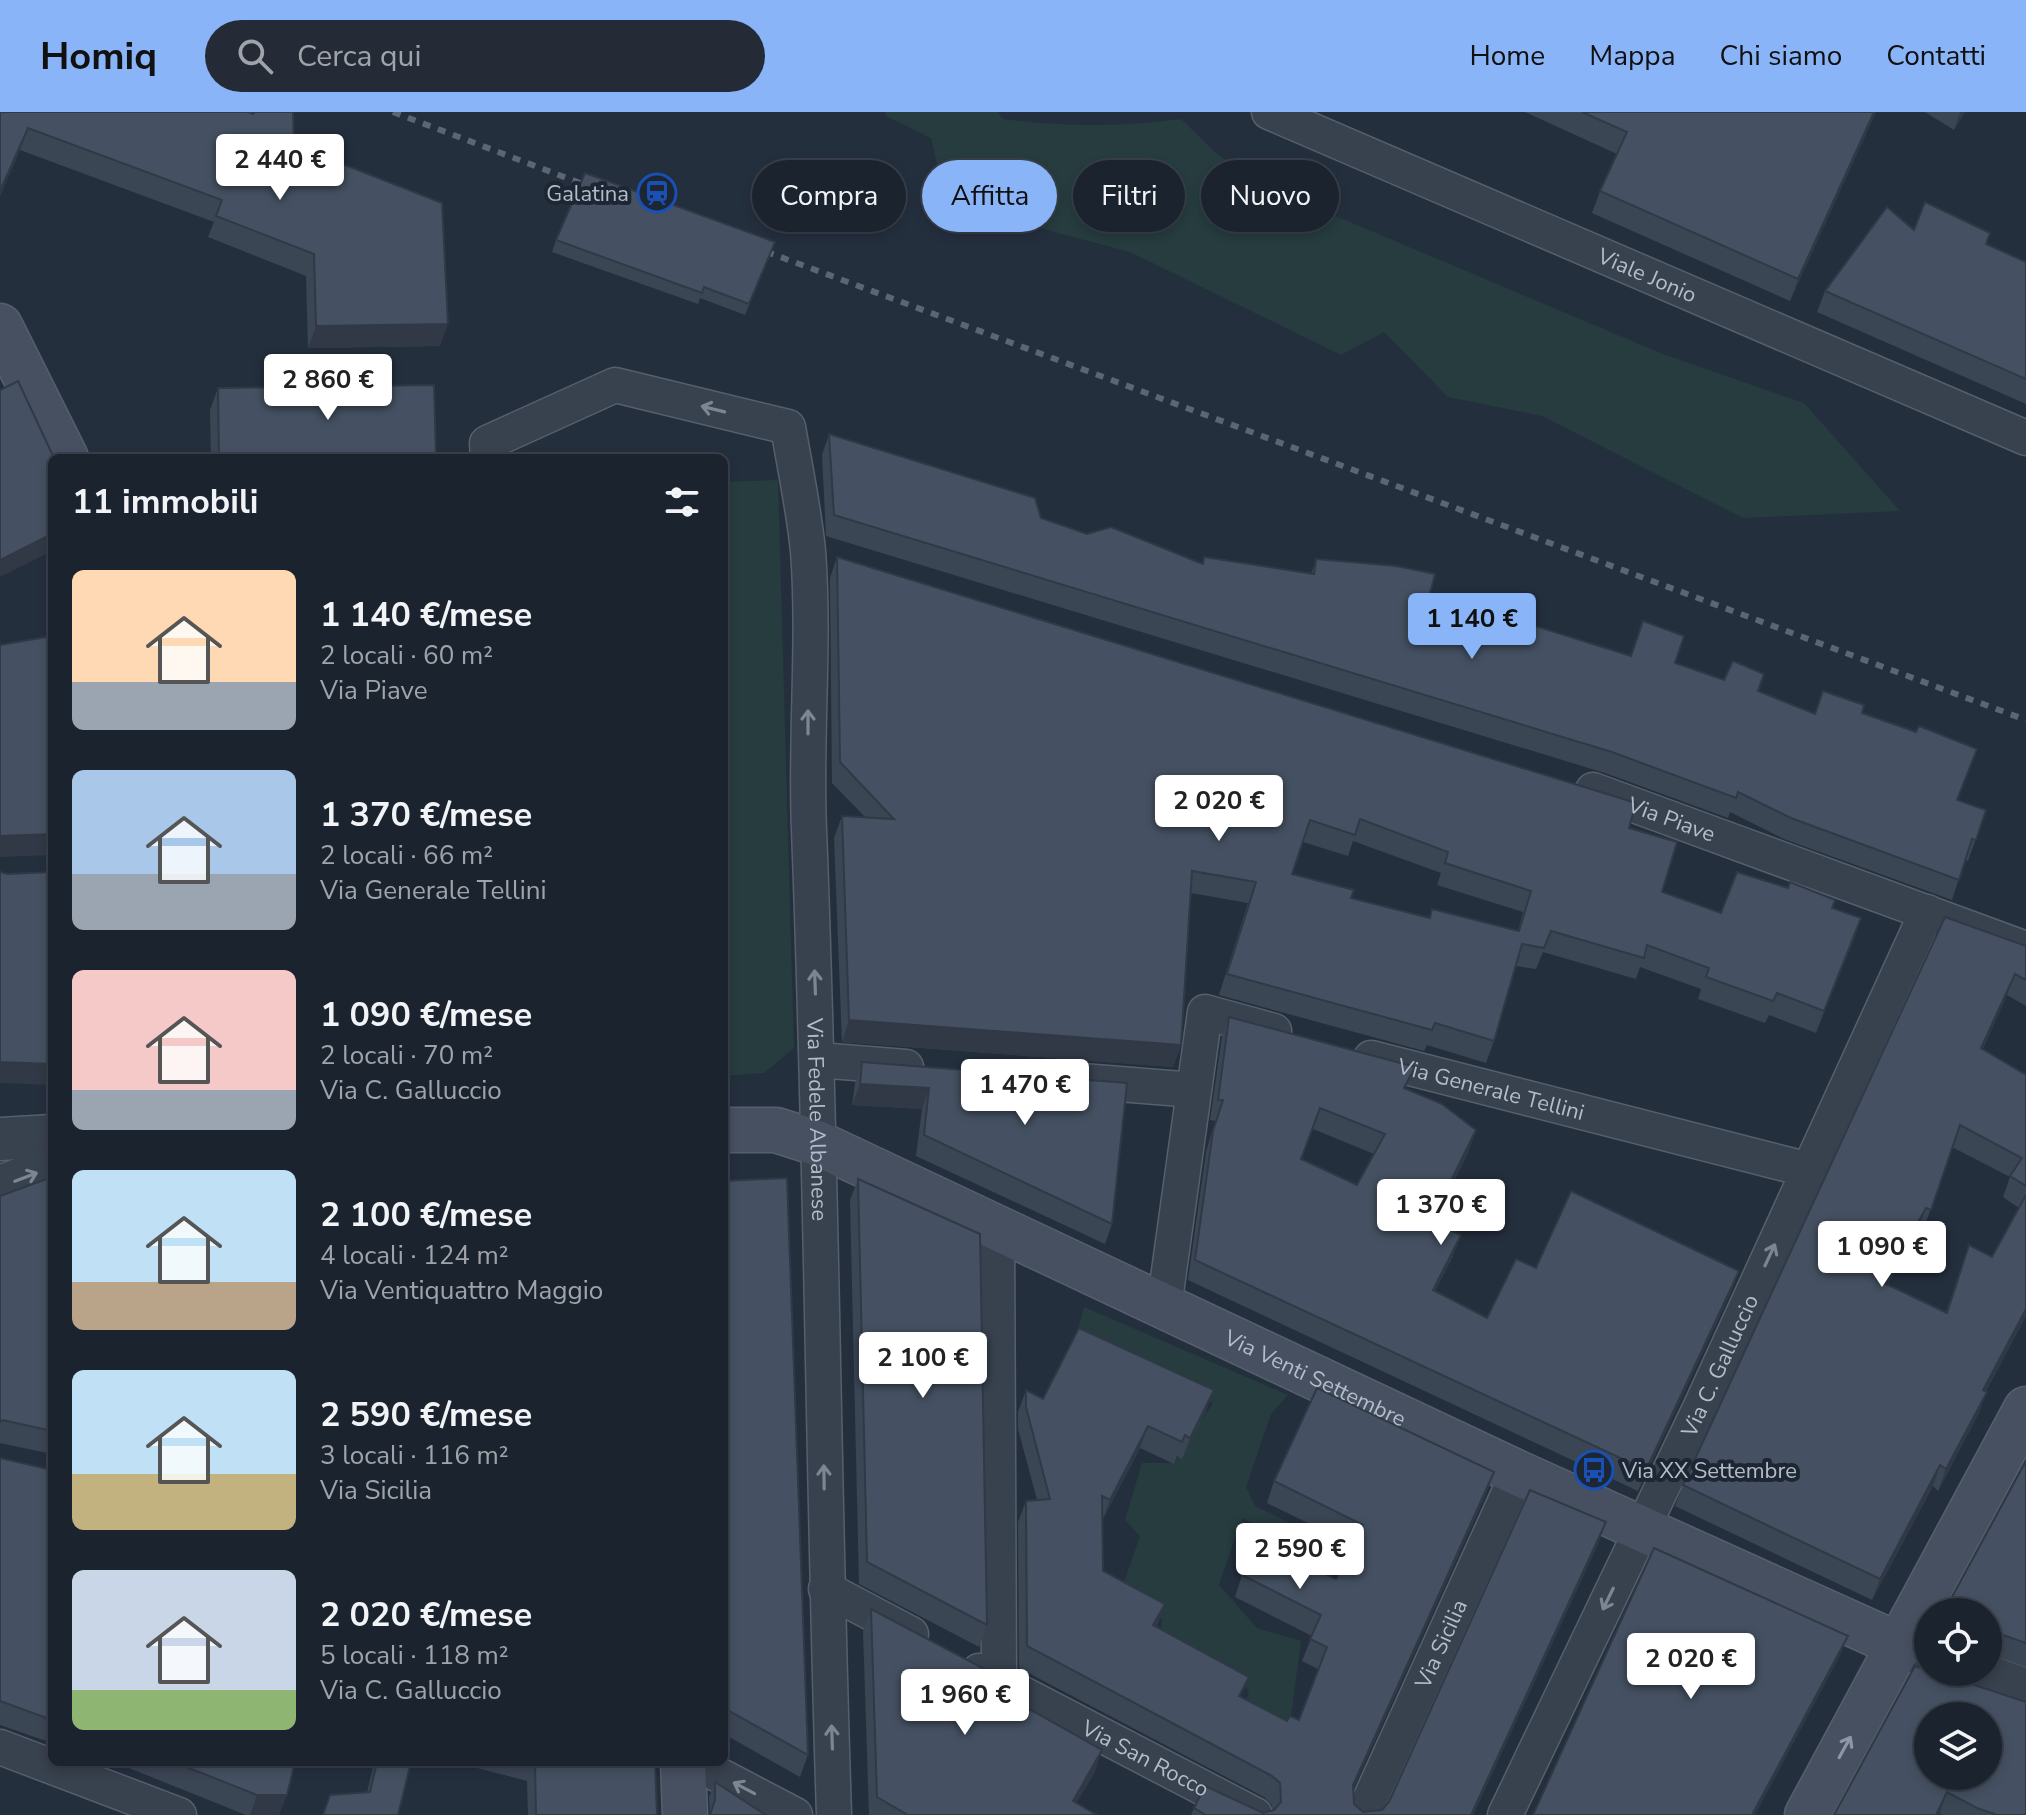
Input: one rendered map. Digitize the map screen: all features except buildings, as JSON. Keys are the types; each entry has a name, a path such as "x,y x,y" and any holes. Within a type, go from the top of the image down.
{"main road":[{"path":"0,326 64,454"},
{"name":"Via Venti Settembre","path":"728,1130 776,1130 817,1143 1518,1473 1914,1651"},
{"path":"1939,1598 2026,1409"},
{"path":"1807,1815 1914,1651"},
{"path":"683,1766 685,1815"}],"street":[{"name":"Viale Jonio","path":"1269,112 2026,438"},
{"name":"Via Fedele Albanese","path":"488,451 615,385 788,427 822,556 808,804 818,1060 826,1589 834,1815"},
{"name":"Via Piave","path":"1569,782 2026,949"},
{"name":"Via C. Galluccio","path":"1505,1815 1642,1529 1927,912"},
{"name":"Via Generale Tellini","path":"1194,1090 1205,1012 1809,1170"},
{"path":"818,1060 944,1070"},
{"path":"1053,1079 1194,1090 1164,1307"},
{"path":"0,1139 48,1136"},
{"path":"0,1187 48,1169"},
{"path":"997,1229 999,1682"},
{"name":"Via Sicilia","path":"1363,1815 1518,1473"},
{"name":"Via San Rocco","path":"826,1589 1255,1815"},
{"path":"2002,1682 2026,1690"},
{"path":"0,1747 48,1765"},
{"path":"50,1766 179,1815"},
{"path":"702,1766 795,1815"}],"green space":[{"path":"885,112 998,112 1003,119 1070,125 1136,124 1181,119 1226,160 1201,160 1201,232 1339,232 1339,217 1663,354 1804,403 1900,511 1743,518 1542,416 1448,397 1384,332 1341,355 1130,252 1055,232 1057,232 1057,160 936,160 931,138 886,116"},
{"path":"778,480 794,1048 764,1073 728,1076 728,482"},
{"path":"1084,1307 1288,1395 1271,1414 1246,1487 1255,1506 1334,1544 1321,1590 1269,1564 1279,1537 1242,1518 1219,1585 1257,1628 1301,1641 1290,1724 1241,1724 1249,1690 1161,1637 1162,1619 1118,1599 1140,1536 1125,1520 1142,1463 1174,1463 1213,1403 1077,1333"}],"railway":[{"path":"393,112 601,191"},
{"path":"751,246 2026,720"}],"place":[{"name":"Galatina","path":"657,193"},
{"name":"Via XX Settembre","path":"1594,1470"}]}
